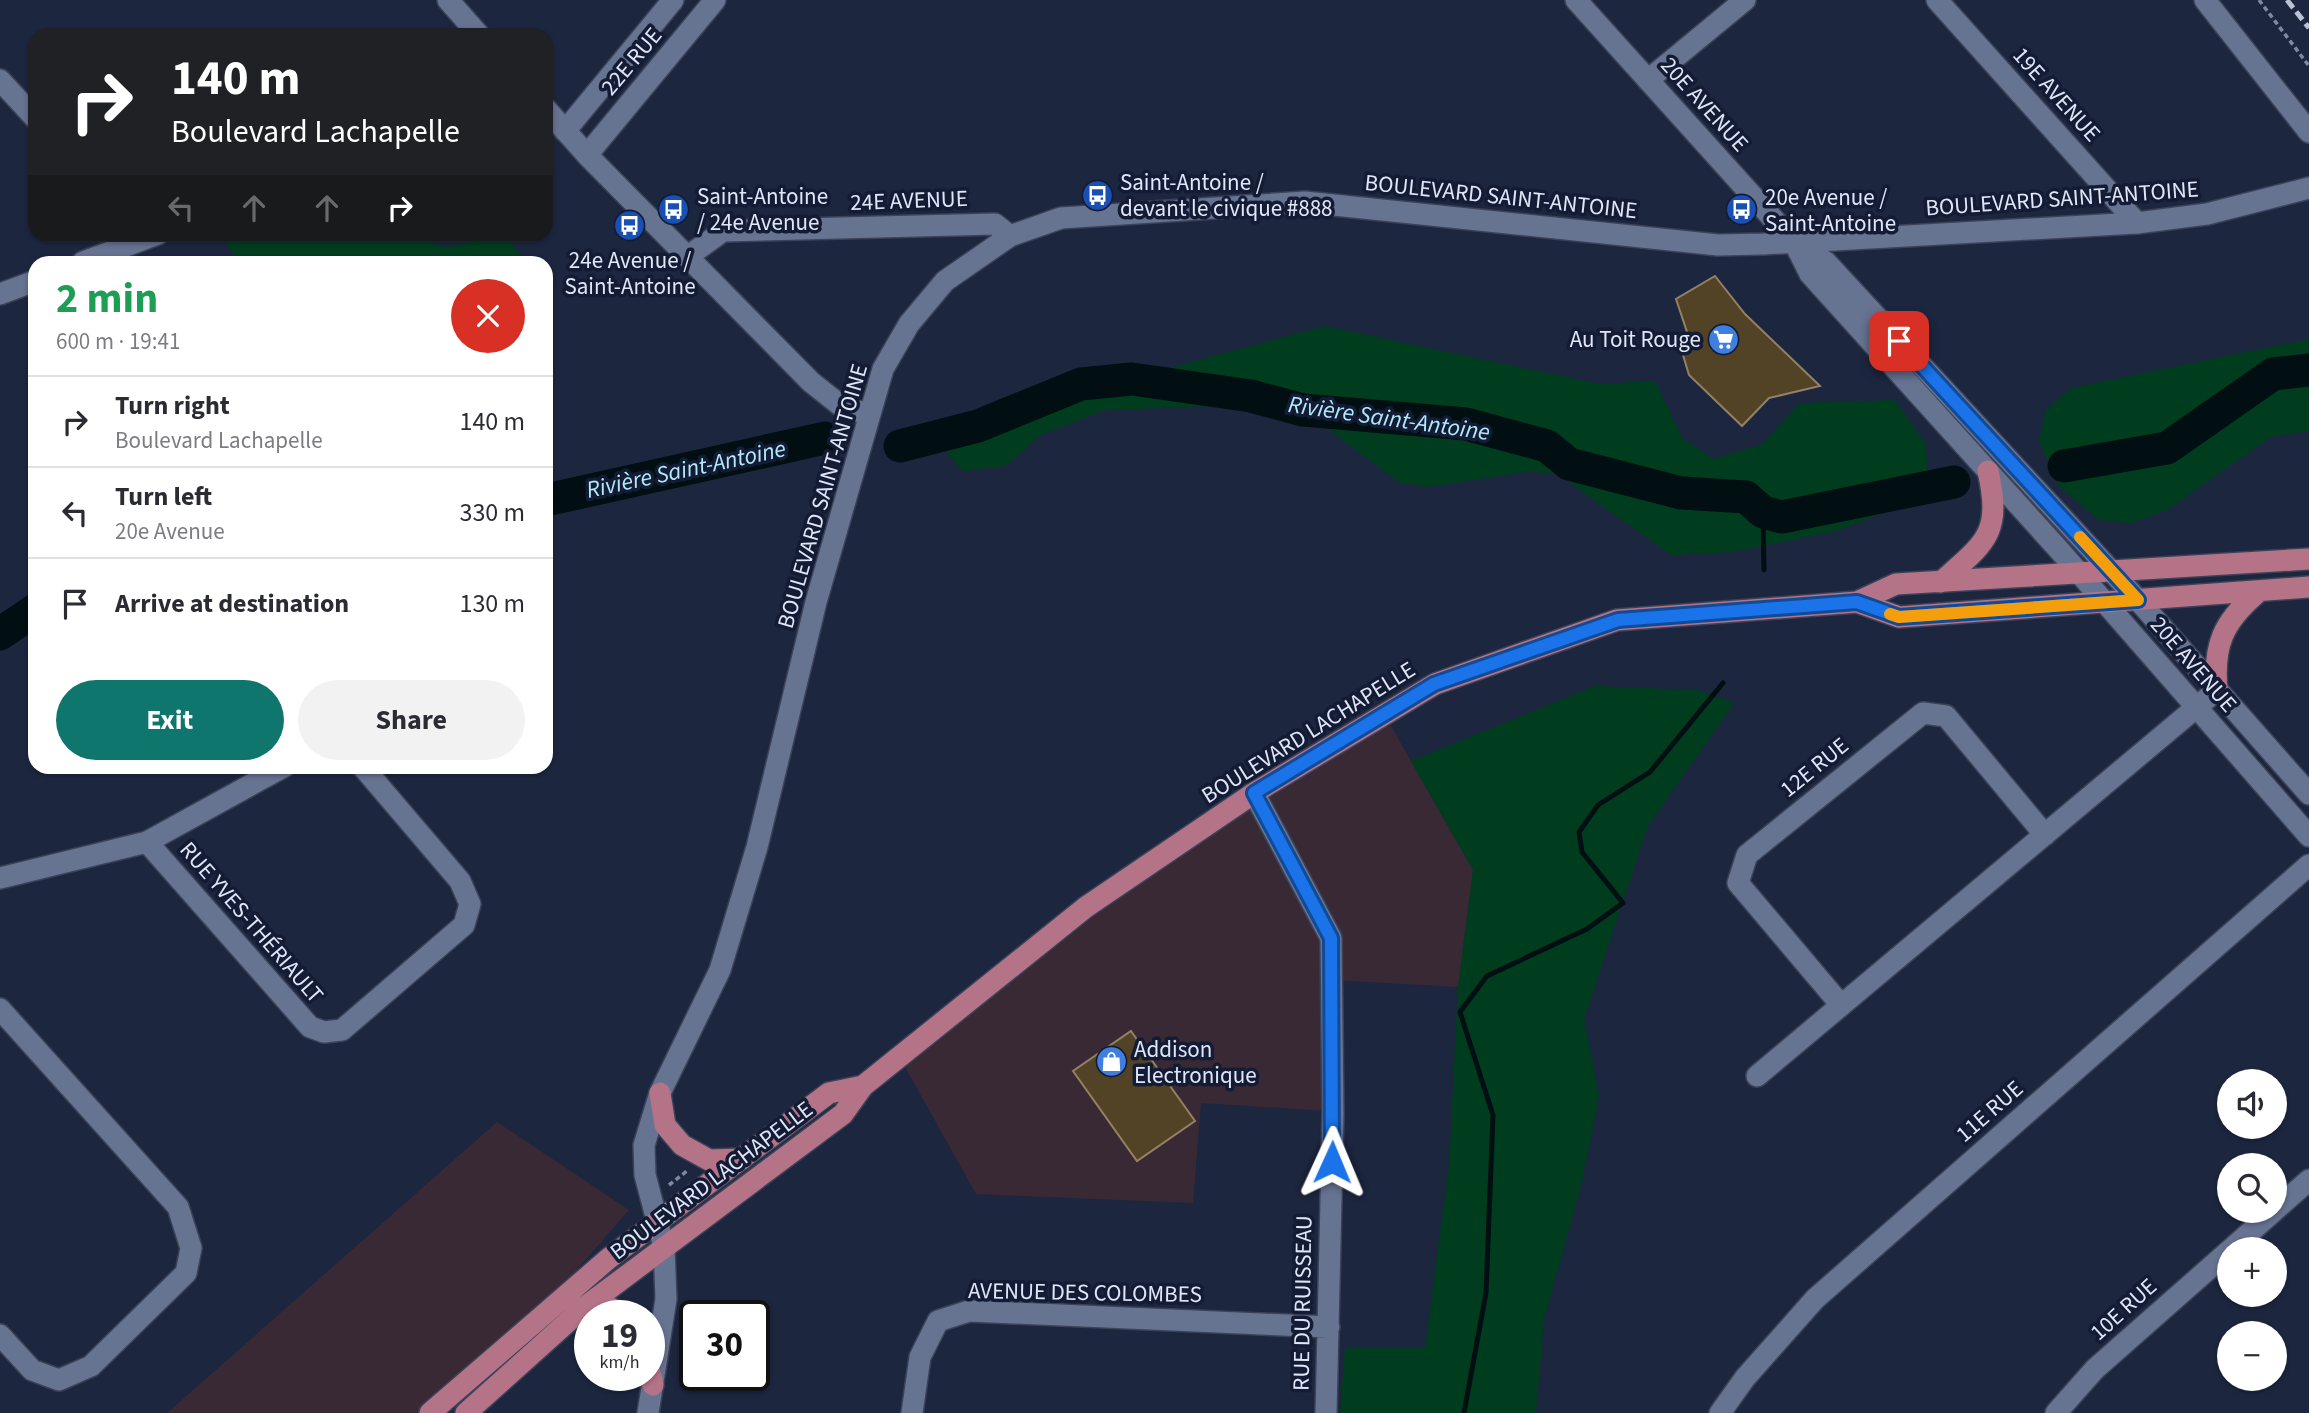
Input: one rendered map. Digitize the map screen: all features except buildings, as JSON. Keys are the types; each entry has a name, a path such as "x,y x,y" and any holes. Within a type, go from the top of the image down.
{"main road":[{"path":"1941,582 1971,556 1992,530 1994,497 1988,471"},
{"name":"BOULEVARD LACHAPELLE","path":"594,1300 843,1114 863,1086 1086,907 1254,793 1434,684 1618,620 1857,602 1896,584 2309,559"},
{"name":"BOULEVARD LACHAPELLE","path":"1857,602 1899,617 2257,593 2309,587"},
{"path":"2217,690 2215,665 2221,636 2235,612 2257,593"},
{"name":"BOULEVARD LACHAPELLE","path":"430,1413 608,1259 657,1221 829,1093 863,1086"},
{"path":"660,1093 665,1125 682,1146 709,1160 742,1159"},
{"path":"466,1413 574,1316"}],"street":[{"path":"448,0 473,28"},
{"name":"22E RUE","path":"565,131 673,0"},
{"name":"22E RUE","path":"587,155 715,0"},
{"name":"20E AVENUE","path":"1576,0 1794,242 1810,274 2080,574 2309,836"},
{"path":"1648,80 1745,0"},
{"name":"19E AVENUE","path":"1937,0 2137,223"},
{"path":"2205,0 2309,132"},
{"path":"0,80 28,110"},
{"path":"553,117 811,382 840,405 869,415"},
{"name":"BOULEVARD SAINT-ANTOINE","path":"665,1304 664,1247 645,1175 644,1145 660,1093 720,970 757,847 816,602 883,369 909,324 945,281 1010,236 1061,218 1305,202 1718,244 1794,242 2137,223 2207,214 2309,188"},
{"name":"24E AVENUE","path":"687,257 723,231 995,224 1010,236"},
{"path":"98,256 135,242"},
{"name":"20E AVENUE","path":"1794,242 1826,262 2138,600 2309,794"},
{"path":"0,294 28,284"},
{"path":"1757,1076 2217,690"},
{"name":"12E RUE","path":"1841,1005 1738,883 1747,855 1923,713 1946,716 2045,835"},
{"path":"0,878 146,842 270,774"},
{"name":"RUE YVES-THÉRIAULT","path":"146,842 310,1027 324,1032 342,1030 464,925 470,904 460,881 369,774"},
{"name":"RUE DU RUISSEAU","path":"1254,793 1331,938 1333,1114 1326,1413"},
{"name":"11E RUE","path":"1720,1413 1745,1378 1815,1299 2309,865"},
{"path":"0,1009 178,1207 191,1248 186,1273 91,1366 59,1380 32,1370 0,1335"},
{"name":"10E RUE","path":"2287,1201 2306,1188"},
{"name":"10E RUE","path":"2244,1237 2260,1223"},
{"name":"10E RUE","path":"2056,1413 2095,1369 2217,1261"},
{"name":"AVENUE DES COLOMBES","path":"912,1413 920,1357 938,1321 969,1311 1329,1327"},
{"name":"BOULEVARD SAINT-ANTOINE","path":"648,1413 650,1391"}],"path":[{"path":"2259,0 2309,66"},
{"path":"667,1186 689,1170"}],"shaded area":[{"path":"1391,726 1473,870 1458,987 1332,980 1328,1111 1201,1103 1193,1203 976,1194 895,1049 1340,741"},
{"path":"497,1122 629,1210 567,1281 427,1413 167,1413"}],"green space":[{"path":"227,242 431,242 453,246 469,242 510,242 521,256 234,256"},
{"path":"1325,326 1599,384 1655,381 1683,439 1714,459 1763,444 1799,403 1895,400 1926,444 1928,496 1836,531 1733,552 1671,555 1559,475 1530,471 1429,487 1398,482 1294,403 1106,410 1040,435 1006,466 964,471 939,445 1053,399"},
{"path":"2309,339 2309,431 2271,437 2167,510 2131,523 2099,520 2058,485 2039,440 2046,410 2071,388"},
{"path":"1595,686 1697,690 1734,703 1648,826 1584,1019 1599,1097 1581,1186 1544,1320 1536,1413 1340,1413 1345,1347 1425,1348 1449,1165 1458,987 1473,870 1411,761"}],"waterway":[{"name":"Rivière Saint-Antoine","path":"2064,466 2167,448 2273,374 2309,370"},
{"name":"Rivière Saint-Antoine","path":"900,446 978,426 1081,384 1132,379 1251,396 1303,410 1466,424 1547,446 1569,464 1681,493 1746,497 1763,512 1782,517 1954,482"},
{"name":"Rivière Saint-Antoine","path":"553,498 825,438"},
{"path":"1763,512 1764,570"},
{"name":"Rivière Saint-Antoine","path":"0,634 28,615"},
{"path":"1464,1413 1486,1293 1493,1115 1460,1012 1487,976 1587,929 1623,903 1582,852 1579,832 1598,805 1650,772 1723,683"}],"railway":[{"path":"2287,0 2309,28"}],"slow traffic":[{"path":"1890,614 1899,617 2138,600 2080,537"}],"place":[{"name":"Saint-Antoine / devant le civique #888","path":"1097,195"},
{"name":"Saint-Antoine / 24e Avenue","path":"674,209"},
{"name":"20e Avenue / Saint-Antoine","path":"1742,210"},
{"name":"24e Avenue / Saint-Antoine","path":"630,226"},
{"name":"Au Toit Rouge","path":"1724,339"},
{"name":"Addison Electronique","path":"1111,1062"}],"route":[{"path":"1332,1162 1331,938 1254,793 1434,684 1618,620 1857,602 1899,617 2138,600 1899,341"}]}
